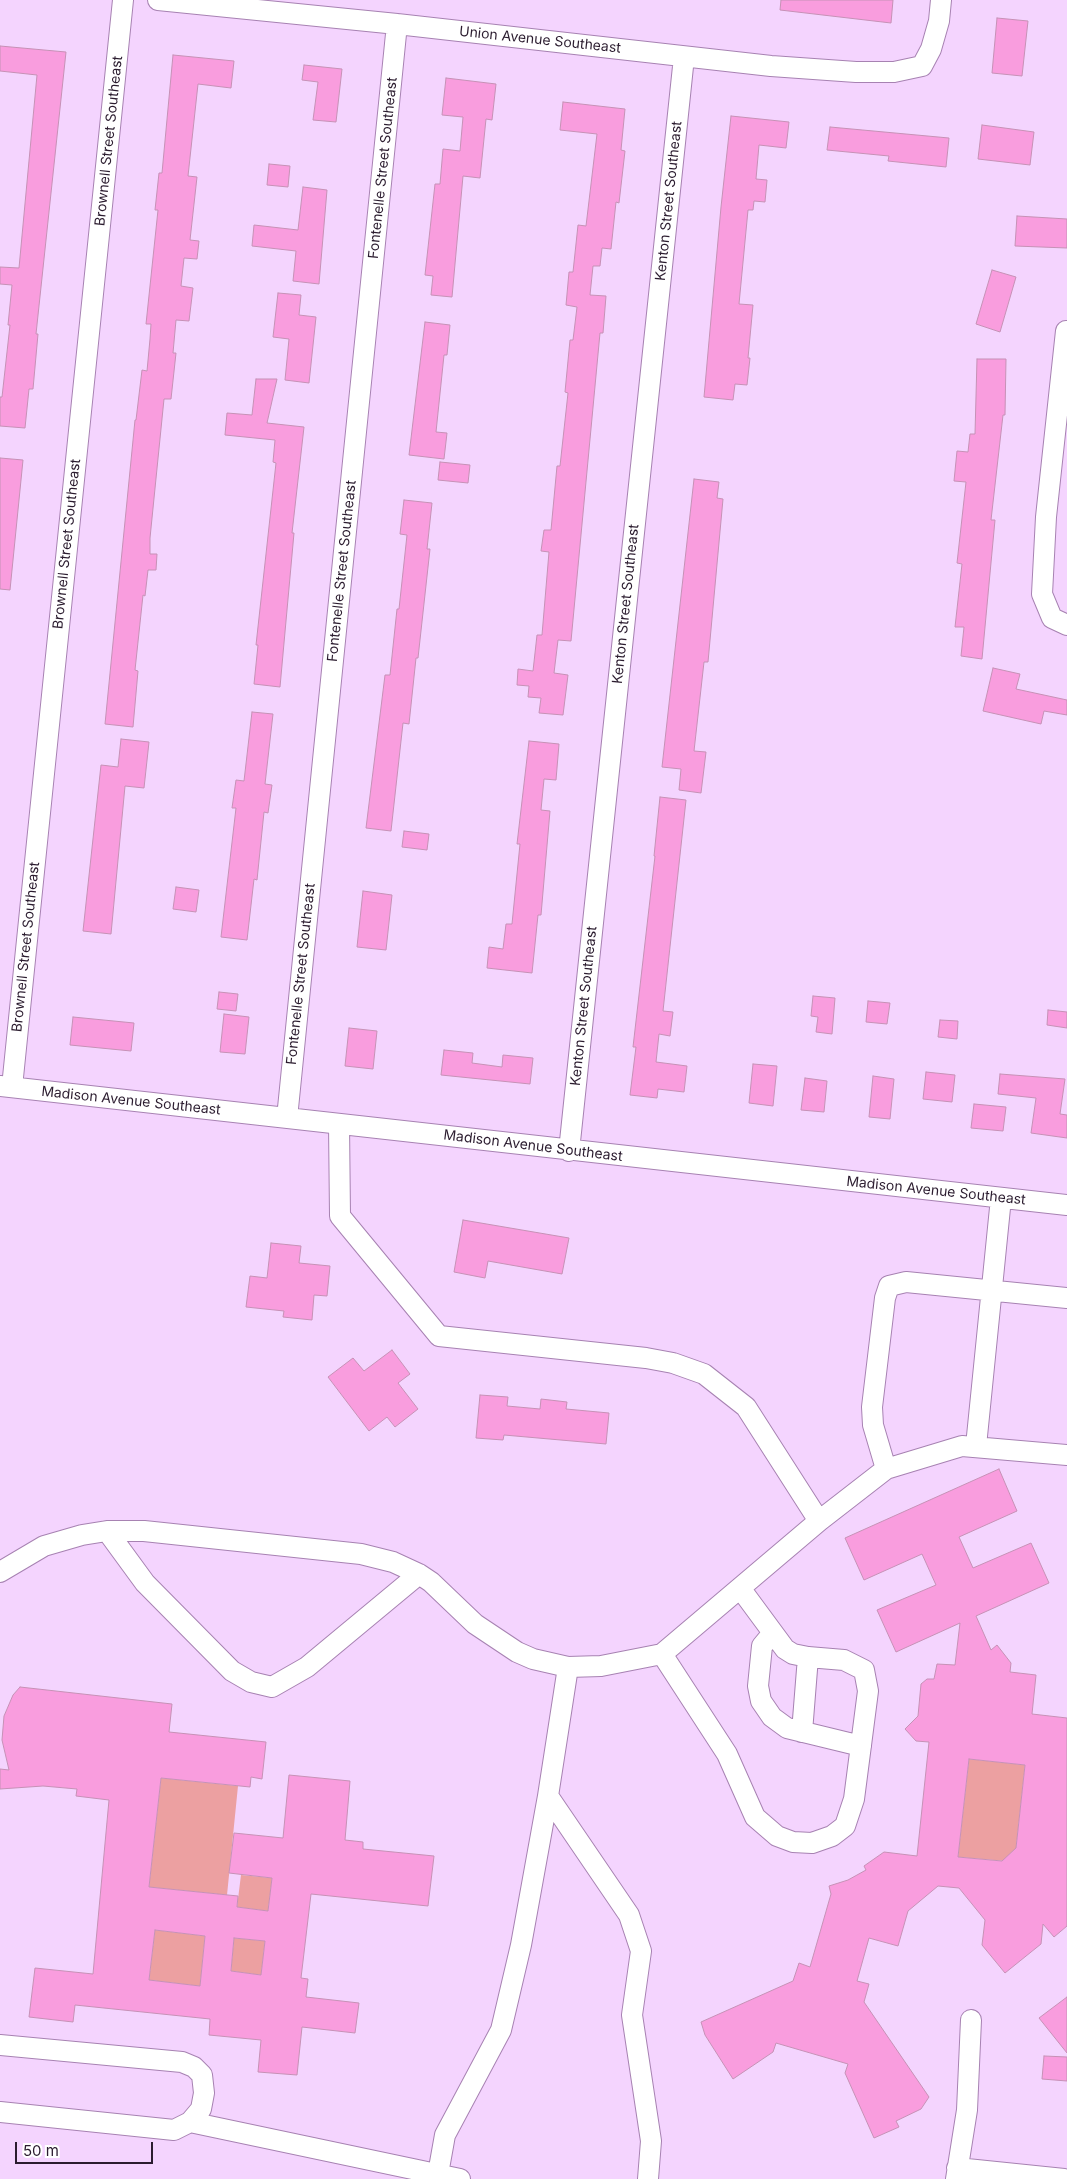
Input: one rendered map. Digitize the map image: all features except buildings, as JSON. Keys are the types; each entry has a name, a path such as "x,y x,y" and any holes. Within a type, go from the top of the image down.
{"street":[{"name":"Brownell Street Southeast","path":"6,1087 123,0"},
{"name":"Union Avenue Southeast","path":"158,0 261,5 397,24 771,66 856,72 894,72 922,66 931,49 939,21 941,0"},
{"name":"Fontenelle Street Southeast","path":"286,1118 397,24"},
{"name":"Kenton Street Southeast","path":"569,1150 684,56"},
{"path":"1066,331 1046,517 1042,594 1052,618 1067,625"},
{"name":"Madison Avenue Southeast","path":"6,1087 1067,1205"},
{"path":"339,1124 340,1216 439,1336 646,1358 673,1363 704,1374 746,1407 819,1521"},
{"path":"976,1446 1001,1198"},
{"path":"886,1469 873,1425 872,1407 886,1291 895,1283 906,1282 1067,1298"},
{"path":"0,1572 44,1546 82,1535 107,1532 144,1531 354,1553 393,1562 419,1574 431,1582 474,1624 502,1644 533,1658 568,1666 588,1667 619,1664 662,1654 819,1521 886,1469 950,1448 976,1446 1067,1455"},
{"path":"107,1532 145,1583 232,1671 251,1682 272,1687 307,1667 419,1574"},
{"path":"662,1654 727,1754 755,1818 777,1836 793,1842 812,1843 832,1836 845,1826 854,1799 868,1691 864,1670 844,1660 793,1654 785,1649 772,1634 740,1588"},
{"path":"772,1634 762,1646 758,1686 761,1701 772,1717 787,1728 861,1746"},
{"path":"802,1732 808,1656"},
{"path":"438,2174 445,2135 501,2030 521,1945 548,1796 568,1666"},
{"path":"548,1796 629,1915 641,1951 632,2015 651,2141 648,2179"},
{"path":"972,2020 967,2110 957,2174 1064,2179"},
{"path":"0,2045 182,2062 194,2067 202,2076 204,2093 201,2109 190,2122 174,2130 0,2112"},
{"path":"190,2122 460,2179"}],"shaded area":[{"path":"969,1759 1025,1765 1016,1848 1007,1857 1006,1861 958,1857"},
{"path":"161,1778 238,1786 227,1895 149,1887"},
{"path":"241,1875 272,1878 268,1911 237,1907"},
{"path":"155,1930 205,1936 200,1986 149,1980"},
{"path":"234,1938 265,1941 261,1975 231,1971"}]}
